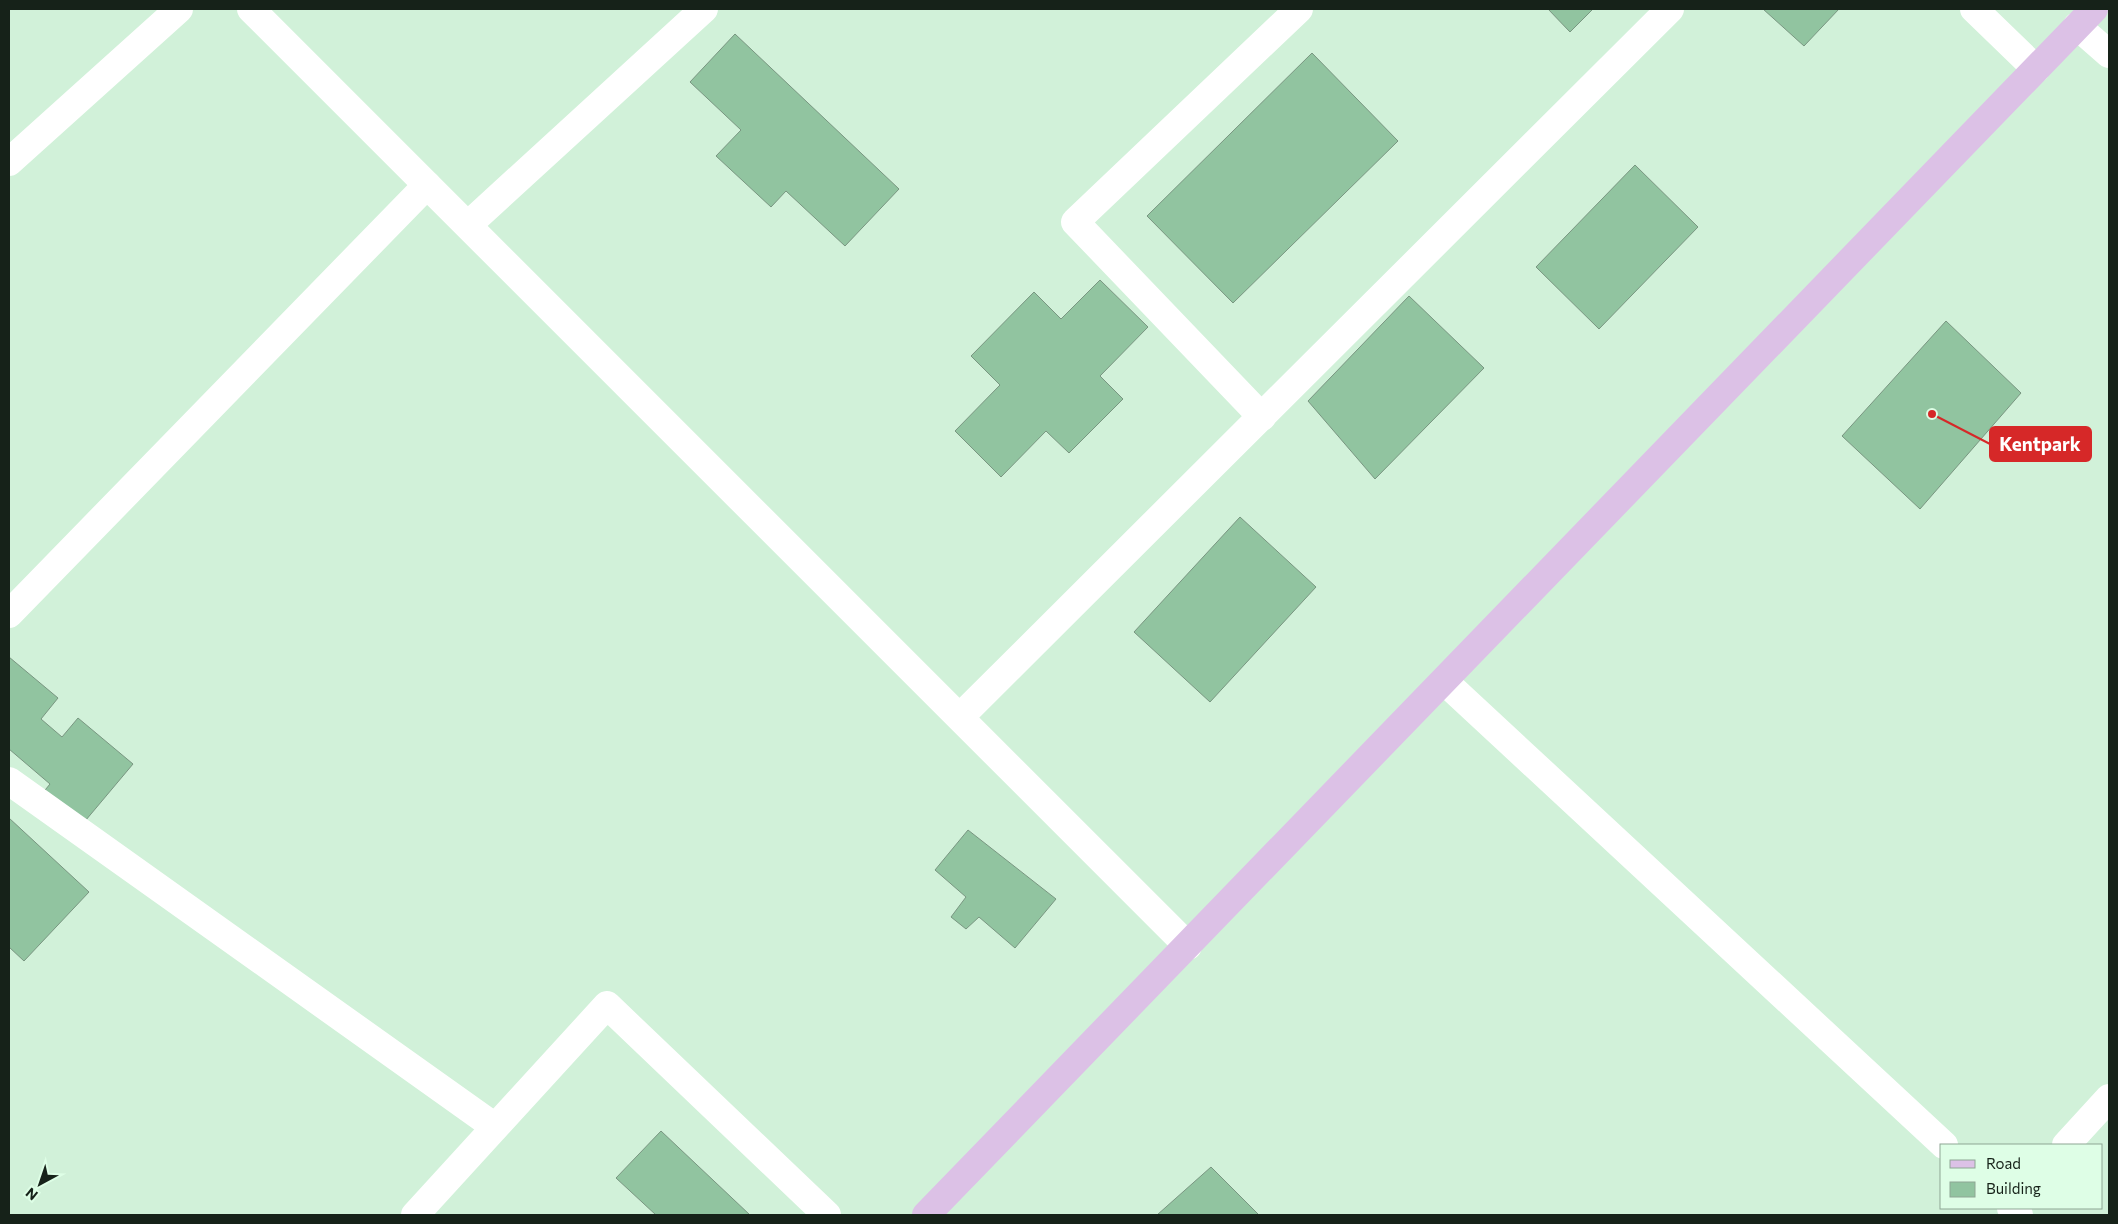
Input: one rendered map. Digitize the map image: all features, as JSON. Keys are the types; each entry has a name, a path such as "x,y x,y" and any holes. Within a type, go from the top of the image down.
{"main road":[{"path":"926,1215 2086,17"}],"street":[{"path":"9,162 179,9"},
{"path":"251,9 1188,946"},
{"path":"468,226 704,9"},
{"path":"1262,417 1075,222 1299,9"},
{"path":"960,717 1670,9"},
{"path":"1974,9 2036,69"},
{"path":"2086,17 2109,54"},
{"path":"9,614 427,185"},
{"path":"1444,681 1943,1144"},
{"path":"9,781 495,1128"},
{"path":"415,1215 607,1005 827,1215"},
{"path":"2067,1144 2109,1098"}],"building":[{"path":"1548,9 1593,9 1570,32"},
{"path":"1763,9 1839,9 1804,46"},
{"path":"735,34 899,189 845,246 786,191 771,207 716,156 741,130 690,82"},
{"path":"1312,53 1398,141 1233,303 1147,216"},
{"path":"1635,165 1698,227 1599,329 1536,267"},
{"path":"1100,280 1148,327 1100,376 1123,399 1069,453 1046,431 1001,477 955,431 1000,385 971,356 1034,292 1061,319"},
{"path":"1409,296 1484,368 1375,479 1308,401"},
{"path":"1946,321 2021,393 1920,509 1842,436"},
{"path":"1240,517 1316,587 1210,702 1134,632"},
{"path":"9,657 58,698 41,719 62,737 78,718 133,764 75,833 37,800 50,784 9,749"},
{"path":"9,818 89,892 24,961 9,947"},
{"path":"968,830 1056,899 1015,948 979,917 966,929 951,917 966,897 935,870"},
{"path":"661,1131 750,1215 656,1215 616,1178"},
{"path":"1211,1167 1259,1215 1157,1215"}],"place":[{"name":"Kentpark","path":"1932,414"}]}
